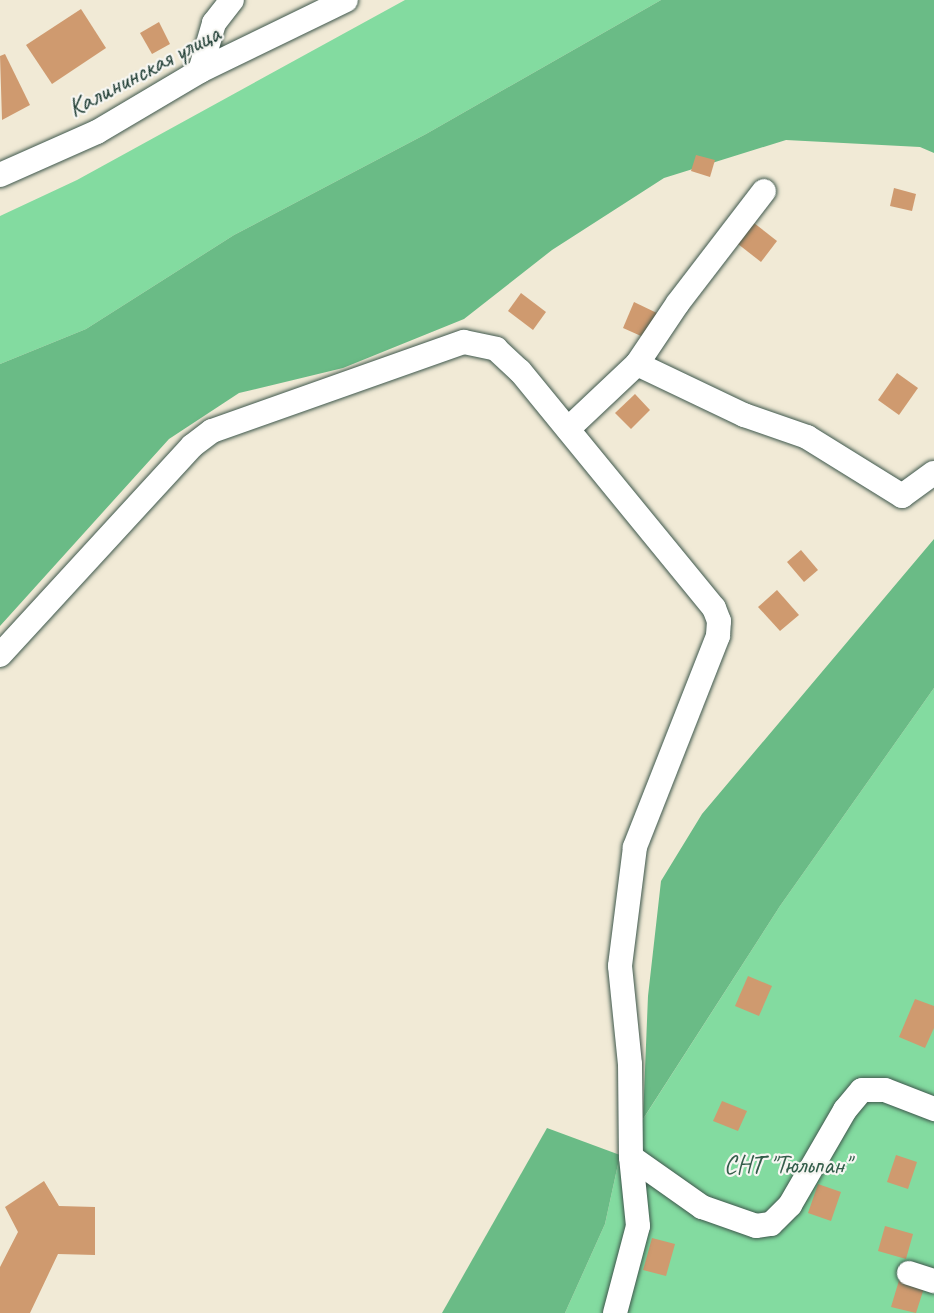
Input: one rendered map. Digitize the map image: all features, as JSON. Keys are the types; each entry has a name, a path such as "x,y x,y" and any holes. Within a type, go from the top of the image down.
{"street":[{"path":"200,71 214,23 232,0"},
{"name":"Калининская улица","path":"0,175 97,132 200,71 346,0"},
{"path":"568,429 637,364 678,303 764,191"},
{"path":"0,655 192,446 212,431 464,342 496,349 520,371 714,608 719,621 718,636 635,847 620,966 630,1064 631,1157 638,1226 615,1313"},
{"path":"637,364 744,415 807,437 902,496 934,473"},
{"path":"631,1157 702,1207 756,1226 771,1224 790,1205 845,1110 862,1090 885,1090 934,1109"},
{"path":"909,1273 934,1281"}],"green space":[{"path":"405,0 661,0 426,134 234,235 86,329 0,364 0,216 77,180"},
{"path":"661,0 934,0 934,153 920,147 786,140 664,178 552,250 464,319 343,368 239,393 169,439 0,626 0,364 86,329 234,235 426,134"},
{"path":"934,539 934,688 780,906 643,1119 648,996 661,881 702,814"},
{"name":"СНТ \"Тюльпан\"","path":"934,688 934,1313 565,1313 605,1224 620,1155 780,906"},
{"path":"547,1128 620,1155 605,1224 565,1313 442,1313"}],"building":[{"path":"81,9 106,48 52,84 26,45"},
{"path":"159,22 170,44 152,54 140,33"},
{"path":"5,54 30,105 2,120 0,56"},
{"path":"696,155 715,160 710,177 691,171"},
{"path":"894,188 916,194 912,211 890,206"},
{"path":"754,223 777,241 761,262 738,244"},
{"path":"521,293 546,312 533,330 508,311"},
{"path":"634,302 661,315 650,340 623,328"},
{"path":"897,373 918,388 899,415 878,400"},
{"path":"635,394 650,410 631,429 615,413"},
{"path":"801,550 818,570 804,582 787,562"},
{"path":"777,590 799,615 780,631 758,607"},
{"path":"748,976 772,986 759,1016 735,1006"},
{"path":"915,999 934,1006 934,1028 925,1048 899,1037"},
{"path":"722,1101 747,1111 738,1131 713,1121"},
{"path":"896,1155 917,1162 908,1189 887,1182"},
{"path":"44,1181 59,1206 95,1207 95,1255 58,1254 30,1313 0,1313 0,1267 18,1232 5,1207"},
{"path":"818,1184 841,1192 831,1221 808,1213"},
{"path":"885,1226 913,1234 906,1259 878,1251"},
{"path":"652,1238 675,1244 666,1276 643,1270"},
{"path":"900,1277 925,1285 916,1313 891,1307"}]}
